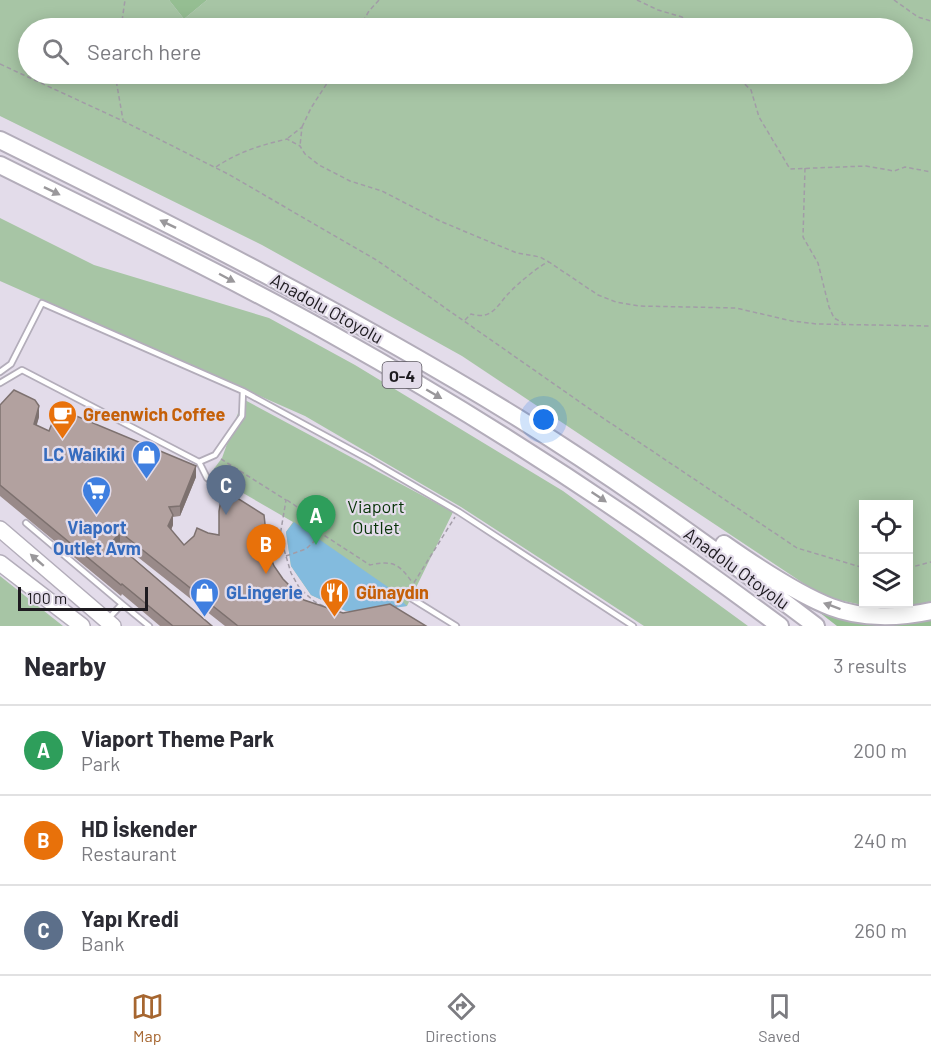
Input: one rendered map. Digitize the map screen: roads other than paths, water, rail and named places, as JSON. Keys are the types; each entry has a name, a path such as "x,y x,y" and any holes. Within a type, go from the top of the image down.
{"highway":[{"name":"Anadolu Otoyolu","path":"0,140 232,256 378,335 509,412 584,460 747,574 816,626"},
{"name":"Anadolu Otoyolu","path":"0,165 199,263 333,335 467,412 641,525 780,626"},
{"path":"584,460 684,516 798,591 831,607 884,616 911,615 931,611"}],"main road":[{"path":"3,534 110,623"},
{"path":"0,563 81,626"}],"lane":[{"path":"0,372 10,364 42,303 243,391 368,459 459,512 633,626"},
{"path":"0,383 22,370 199,462 207,478 231,494"},
{"path":"199,462 215,455 242,416 243,391"},
{"path":"26,523 150,626"},
{"path":"406,595 456,626"},
{"path":"110,623 122,604"}],"water":[{"path":"294,522 388,587 407,606 368,612 346,611 311,595 291,566 286,532"}],"place":[{"name":"Greenwich Coffee","path":"62,440"},
{"name":"LC Waikiki","path":"146,480"},
{"name":"Yapı Kredi","path":"226,515"},
{"name":"Viaport Outlet Avm","path":"97,516"},
{"name":"Viaport Theme Park","path":"316,545"},
{"name":"HD İskender","path":"266,574"},
{"name":"GLingerie","path":"205,618"},
{"name":"Günaydın","path":"335,618"}],"park label":[{"name":"Viaport Outlet","path":"376,516"}]}
